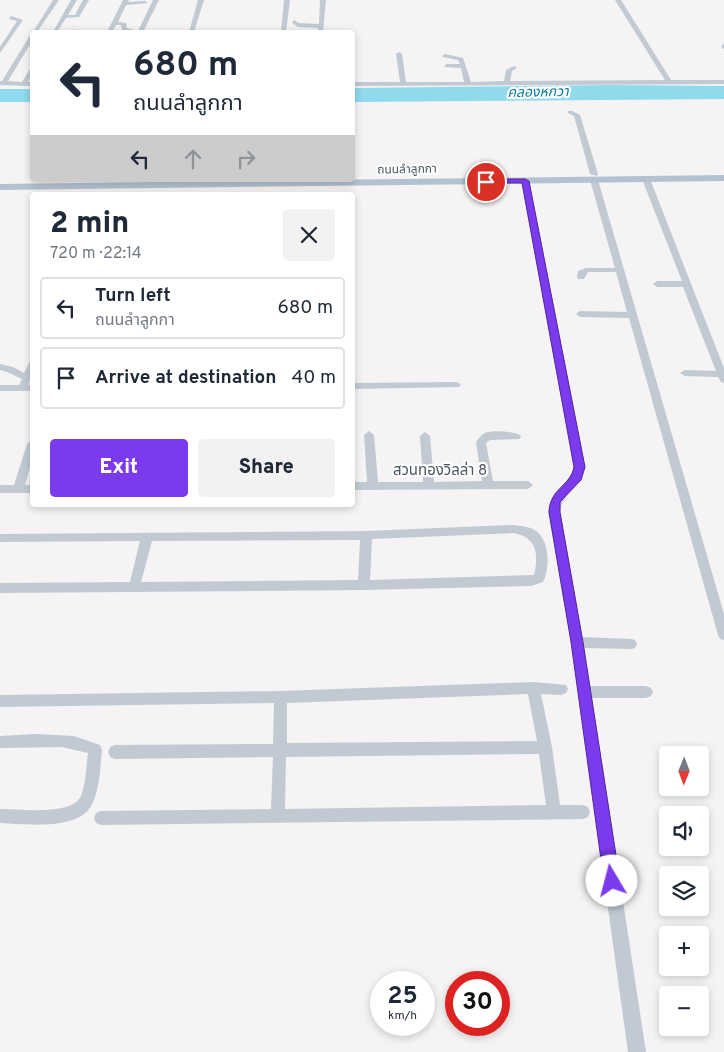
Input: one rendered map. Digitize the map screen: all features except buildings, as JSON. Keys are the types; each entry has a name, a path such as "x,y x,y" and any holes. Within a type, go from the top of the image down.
{"main road":[{"name":"ถนนลำลูกกา","path":"0,187 525,181 724,173"},
{"name":"ถนนลำลูกกา","path":"355,177 724,178"},
{"path":"0,180 30,179"}],"street":[{"path":"37,30 56,0"},
{"path":"56,30 74,0"},
{"path":"62,20 78,16 86,0"},
{"path":"142,30 156,0"},
{"path":"192,30 201,0"},
{"path":"283,30 287,0"},
{"path":"321,30 323,0"},
{"path":"618,0 668,82"},
{"path":"111,30 125,2 145,3"},
{"path":"0,51 2,45 20,20 11,18"},
{"path":"62,20 83,23"},
{"path":"294,22 298,25 321,26"},
{"path":"115,23 124,24 124,29 128,30"},
{"path":"2,83 30,40"},
{"path":"399,54 403,84"},
{"path":"446,56 460,58 468,83"},
{"path":"447,66 463,66"},
{"path":"508,82 509,70 514,68"},
{"path":"24,84 30,74"},
{"path":"355,84 668,82 683,78 724,82"},
{"path":"2,83 30,84"},
{"path":"570,112 577,115 724,635"},
{"path":"646,179 723,377 685,373"},
{"path":"525,181 580,467 578,477 559,494 555,502 554,512 577,642 637,1052"},
{"path":"581,277 581,273 586,270 620,270"},
{"path":"656,284 688,284"},
{"path":"580,314 633,316"},
{"path":"0,367 10,369 27,378"},
{"path":"0,388 28,388 27,378 30,370"},
{"path":"355,386 456,385"},
{"path":"369,435 373,486"},
{"path":"425,436 429,486"},
{"path":"488,485 481,442 488,436 516,436"},
{"path":"18,489 30,450"},
{"name":"สวนทองวิลล่า 8","path":"355,486 528,485"},
{"path":"0,489 30,489"},
{"path":"0,538 366,535 523,530 534,534 539,541 543,572 539,579 531,581 364,585 0,588"},
{"path":"364,585 366,535"},
{"path":"134,588 147,537"},
{"path":"577,642 631,644"},
{"path":"533,688 545,747 554,812"},
{"path":"0,701 280,697 533,688 561,689"},
{"path":"584,692 646,692"},
{"path":"278,816 280,697"},
{"path":"0,742 86,744 95,750 86,802 77,811 63,816 0,816"},
{"path":"115,752 545,747"},
{"path":"101,818 584,812"}],"water":[{"name":"คลองหกวา","path":"611,85 724,86 724,99 355,102 355,88"},
{"path":"0,89 30,89 30,102 0,102"}],"route":[{"path":"486,182 525,181 580,467 578,477 559,494 555,502 554,512 577,642 612,881"}]}
